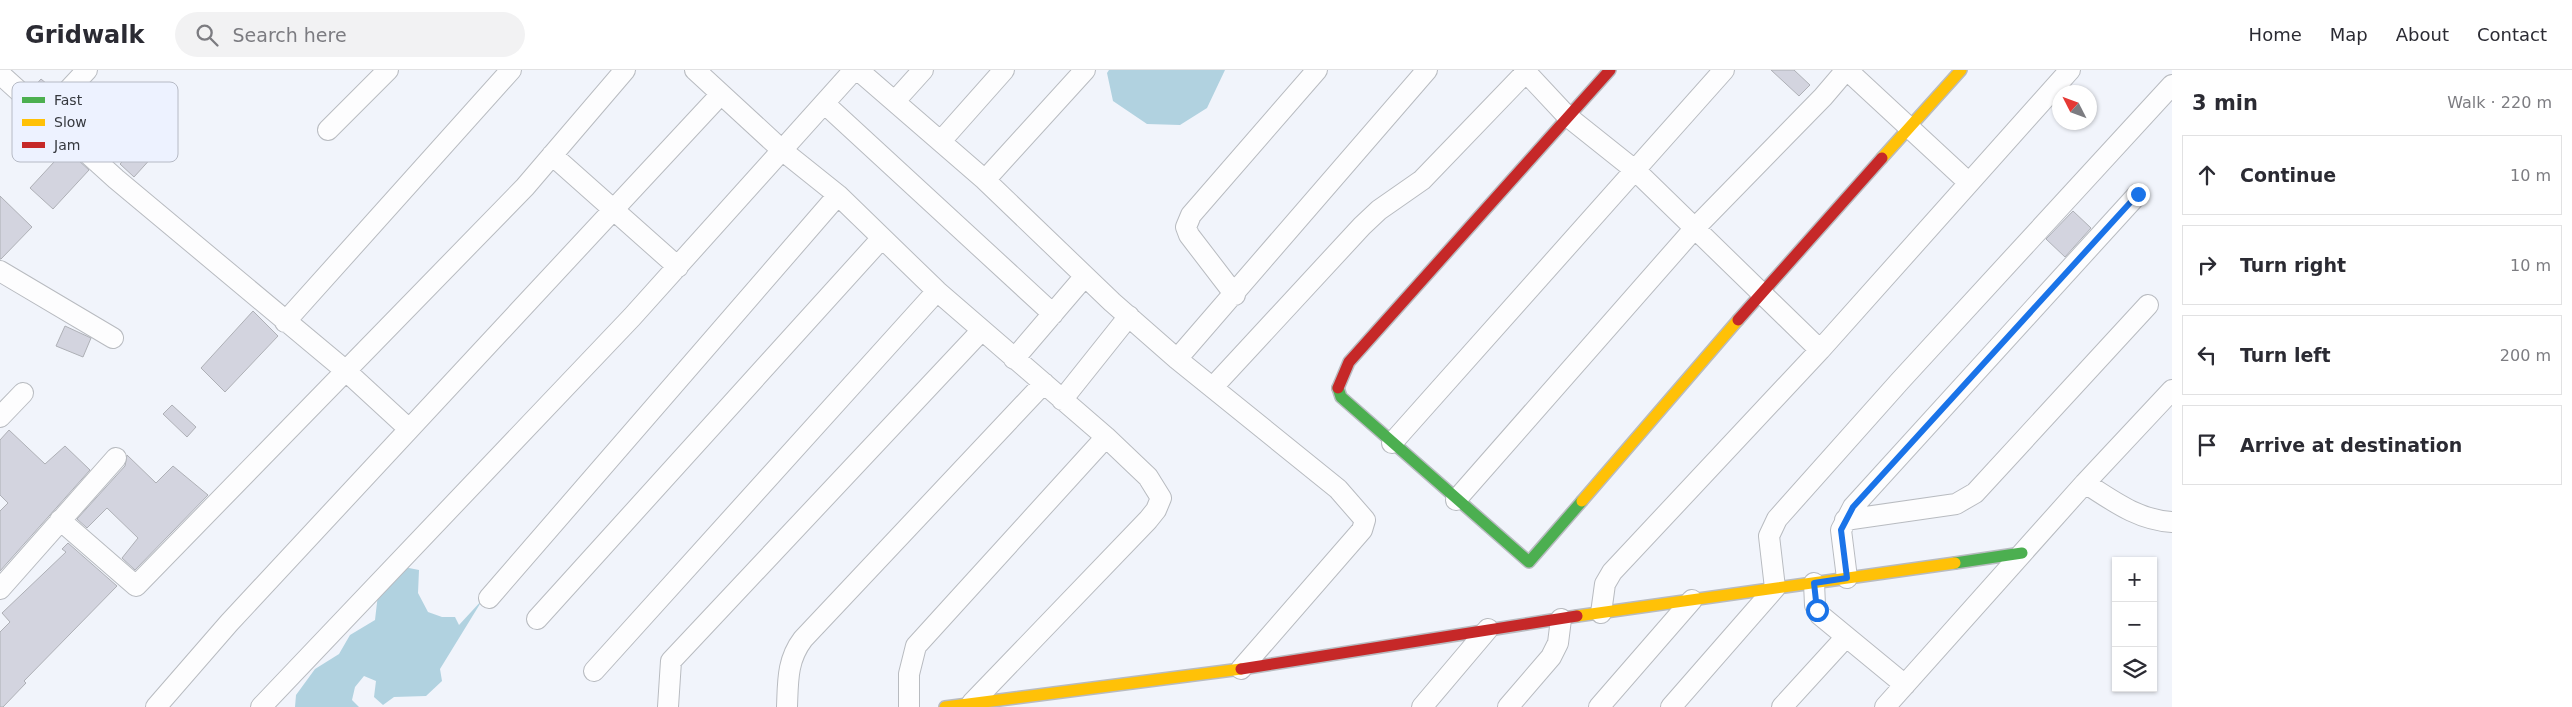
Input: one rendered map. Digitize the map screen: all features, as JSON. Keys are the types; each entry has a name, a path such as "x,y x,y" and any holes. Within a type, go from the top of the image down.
{"street":[{"path":"3,70 0,74 12,84"},
{"path":"76,82 87,70"},
{"path":"328,130 388,70"},
{"path":"285,322 511,70"},
{"path":"60,520 136,586 525,187 625,70"},
{"path":"261,707 433,528 678,267 784,151 854,70"},
{"path":"858,70 985,180 1085,276 1177,359 1338,489 1365,520 1362,530 1241,669"},
{"path":"895,101 923,70"},
{"path":"941,141 1004,70"},
{"path":"985,180 1085,70"},
{"path":"1235,295 1189,235 1186,227 1191,214 1317,70"},
{"path":"1177,359 1235,295 1428,70"},
{"path":"1610,70 1349,362 1337,386 1341,397 1456,500 1529,562 1762,292 1962,70"},
{"path":"1392,443 1724,70"},
{"path":"1456,500 1694,229 1847,70 1968,182"},
{"path":"1601,613 1605,584 1612,572 1820,350 2070,70"},
{"path":"1213,387 1362,226 1378,210 1422,180 1525,71 1567,116 1636,171 1820,350"},
{"path":"701,72 721,94 784,151 838,196 937,291 1106,437 1156,486 1161,498 1156,510 962,705"},
{"path":"1671,707 1775,588 1769,536 1777,519 1900,381 2172,85"},
{"path":"156,707 229,623 721,94"},
{"path":"824,104 1053,314"},
{"path":"552,155 678,267"},
{"path":"98,162 285,322 346,371 409,429"},
{"path":"1847,578 1841,530 1853,507 2138,194"},
{"path":"489,598 838,196"},
{"path":"537,619 881,239"},
{"path":"0,271 113,338"},
{"path":"1014,359 1085,276"},
{"path":"594,671 937,291"},
{"path":"1845,520 1956,504 1975,493 2148,305"},
{"path":"1062,400 1129,316"},
{"path":"668,707 671,661 982,330"},
{"path":"787,707 788,676 794,652 803,639 1044,383"},
{"path":"1885,707 2084,483 2172,390"},
{"path":"0,417 23,393"},
{"path":"909,707 909,674 916,646 1106,437"},
{"path":"0,589 116,458"},
{"path":"2084,483 2135,514 2157,521 2172,522"},
{"path":"945,707 1241,669 1488,629 2022,553"},
{"path":"1814,583 1817,610 1846,638 1905,685"},
{"path":"1599,707 1692,600"},
{"path":"1508,707 1551,657 1558,644 1561,619"},
{"path":"1422,707 1488,629"},
{"path":"1782,707 1846,638"}],"water":[{"path":"1109,70 1225,70 1207,108 1180,125 1147,124 1113,101 1107,73"},
{"path":"404,567 419,570 418,593 428,612 442,617 455,617 459,625 483,599 440,669 442,681 426,696 394,697 383,705 374,697 376,681 364,676 355,687 352,700 359,707 295,707 296,695 315,669 339,654 350,635 375,620 378,594"}],"building":[{"path":"1771,70 1794,70 1810,85 1799,96"},
{"path":"54,162 80,162 89,170 53,209 30,188"},
{"path":"122,162 148,162 134,177 120,164"},
{"path":"0,196 32,227 1,259 0,259"},
{"path":"2073,211 2091,228 2065,257 2046,239"},
{"path":"253,311 278,336 225,392 201,368"},
{"path":"65,326 91,338 83,357 56,346"},
{"path":"172,405 196,427 187,437 163,414"},
{"path":"9,430 45,464 65,446 90,470 0,571 0,511 8,503 0,495 0,440"},
{"path":"127,455 156,483 173,466 208,495 135,570 122,558 138,538 107,508 87,528 77,519 125,466"},
{"path":"68,543 117,586 24,681 26,683 3,707 0,707 0,632 10,622 2,613 66,552 62,549"}],"traffic: fast":[{"path":"1338,388 1341,397 1529,562 1582,501"},
{"path":"1955,563 2022,553"}],"traffic: slow":[{"path":"1882,158 1961,70"},
{"path":"1582,501 1738,320"},
{"path":"1577,616 1955,563"},
{"path":"945,707 1241,669"}],"traffic: jam":[{"path":"1338,388 1349,362 1610,70"},
{"path":"1738,320 1882,158"},
{"path":"1241,669 1577,616"}],"route":[{"path":"1817,610 1814,583 1847,578 1841,530 1853,507 2138,194"}]}
